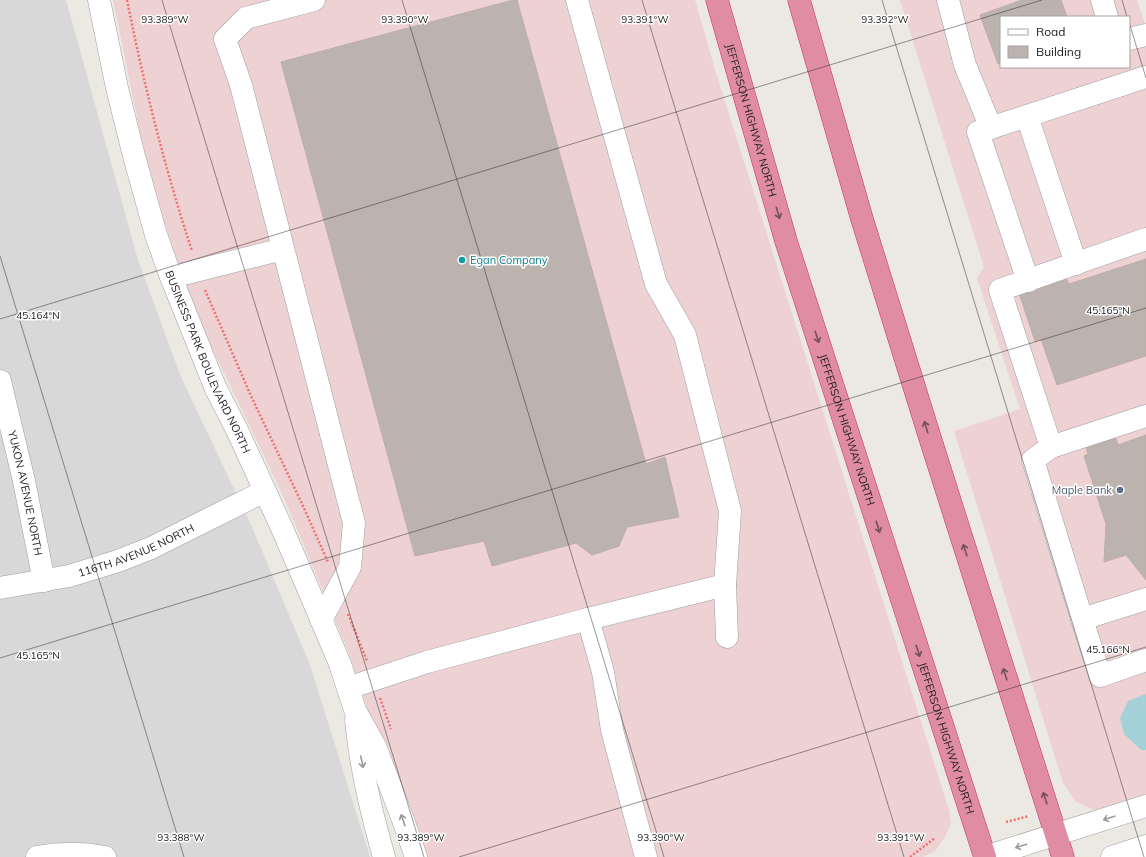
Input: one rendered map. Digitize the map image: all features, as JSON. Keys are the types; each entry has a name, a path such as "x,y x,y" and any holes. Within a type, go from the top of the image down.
{"highway":[{"name":"JEFFERSON HIGHWAY NORTH","path":"717,0 786,241 985,857"},
{"path":"800,0 862,219 905,360 1063,857"}],"street":[{"name":"BUSINESS PARK BOULEVARD NORTH","path":"99,0 117,88 134,156 154,228 171,277 216,389 265,491 340,664 355,710 375,746 416,857"},
{"path":"314,0 246,18 226,38 241,85 354,523 350,567 321,620"},
{"path":"577,0 656,284 685,335 730,511 725,585 727,637"},
{"path":"948,0 966,66 991,128"},
{"path":"1102,0 1108,16"},
{"path":"1130,39 1146,35"},
{"path":"1028,281 978,132 1146,77"},
{"path":"1027,116 1076,264"},
{"path":"1051,447 1000,290 1146,239"},
{"path":"171,277 283,249"},
{"name":"YUKON AVENUE NORTH","path":"0,381 24,481 44,581"},
{"path":"1146,416 1051,447 1033,460 1100,676 1146,660"},
{"name":"116TH AVENUE NORTH","path":"0,588 44,581 118,561 151,548 265,491"},
{"path":"348,688 427,662 588,619 725,585"},
{"path":"1082,619 1146,599"},
{"path":"588,619 603,672 612,730 646,857"},
{"name":"BUSINESS PARK BOULEVARD NORTH","path":"355,710 359,748 376,828 384,857"},
{"path":"985,857 1146,806"},
{"path":"1112,857 1146,846"},
{"path":"38,857 48,855 94,855 105,857"}],"path":[{"path":"127,0 155,124 180,215 204,287 231,352 303,506 338,588 392,731"},
{"path":"1006,822 1031,815"},
{"path":"910,857 934,838"}],"shaded area":[{"path":"0,0 66,0 138,260 181,377 252,527 310,665 370,857 0,857"},
{"path":"113,0 695,0 716,73 949,810 951,823 945,837 935,851 923,857 417,857 348,651 284,498 192,306 148,172"},
{"path":"900,0 1137,0 1146,28 1146,794 1094,810 1076,802 1063,783 954,431 1020,409 977,278 984,267"}],"water":[{"path":"1146,694 1146,750 1141,750 1124,734 1120,718 1128,701"}],"building":[{"name":"Egan Company","path":"517,0 646,464 665,457 679,517 627,527 619,546 592,555 576,543 492,566 484,541 415,556 281,62"},
{"path":"1022,0 1061,0 1067,16 1000,16 1000,63 998,64 980,15"},
{"path":"1146,259 1146,356 1057,385 1041,339 1035,341 1019,293 1066,278 1069,284"},
{"name":"Maple Bank","path":"1146,435 1146,580 1126,555 1104,562 1106,524 1084,456 1088,454 1086,447 1116,438 1118,445"}],"place":[{"name":"Egan Company","path":"462,260"},
{"name":"Maple Bank","path":"1120,490"}]}
